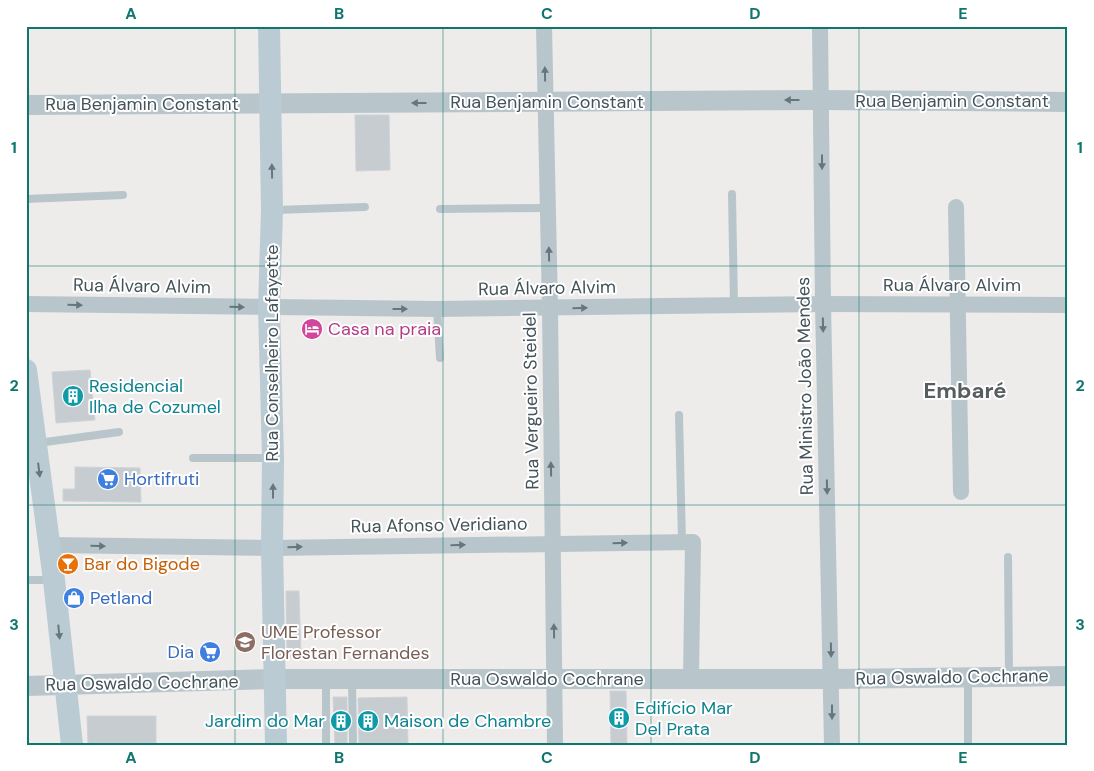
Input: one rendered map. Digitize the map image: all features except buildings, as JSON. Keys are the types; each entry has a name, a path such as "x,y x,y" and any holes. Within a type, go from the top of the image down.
{"main road":[{"name":"Rua Conselheiro Lafayette","path":"270,26 272,210 269,308 273,458 272,548 276,745"},
{"path":"26,370 31,444 54,580 72,745"}],"street":[{"name":"Rua Vergueiro Steidel","path":"544,26 550,308 555,745"},
{"name":"Rua Ministro João Mendes","path":"820,26 823,304 832,745"},
{"name":"Rua Benjamin Constant","path":"26,105 821,100 1068,102"},
{"path":"956,207 961,492"},
{"name":"Rua Álvaro Alvim","path":"26,304 437,309 823,304 1068,305"},
{"path":"682,542 693,542 691,678"},
{"name":"Rua Afonso Veridiano","path":"49,545 272,548 682,542"},
{"name":"Rua Oswaldo Cochrane","path":"26,686 326,679 832,679 1068,676"}],"lane":[{"path":"26,199 123,194"},
{"path":"732,194 734,305"},
{"path":"272,210 365,207"},
{"path":"440,209 548,208"},
{"path":"437,309 440,358"},
{"path":"678,415 682,542"},
{"path":"31,444 119,432"},
{"path":"193,458 273,458"},
{"path":"1008,557 1009,677"},
{"path":"26,580 54,580"},
{"path":"968,677 968,745"},
{"path":"326,679 326,745"},
{"path":"352,680 353,745"}],"place":[{"name":"Casa na praia","path":"312,329"},
{"name":"Residencial Ilha de Cozumel","path":"73,396"},
{"name":"Hortifruti","path":"108,479"},
{"name":"Bar do Bigode","path":"68,564"},
{"name":"Petland","path":"74,598"},
{"name":"UME Professor Florestan Fernandes","path":"245,642"},
{"name":"Dia","path":"210,652"},
{"name":"Edifício Mar Del Prata","path":"619,718"},
{"name":"Jardim do Mar","path":"341,721"},
{"name":"Maison de Chambre","path":"368,721"}],"district":[{"name":"Embaré","path":"965,390"}]}
